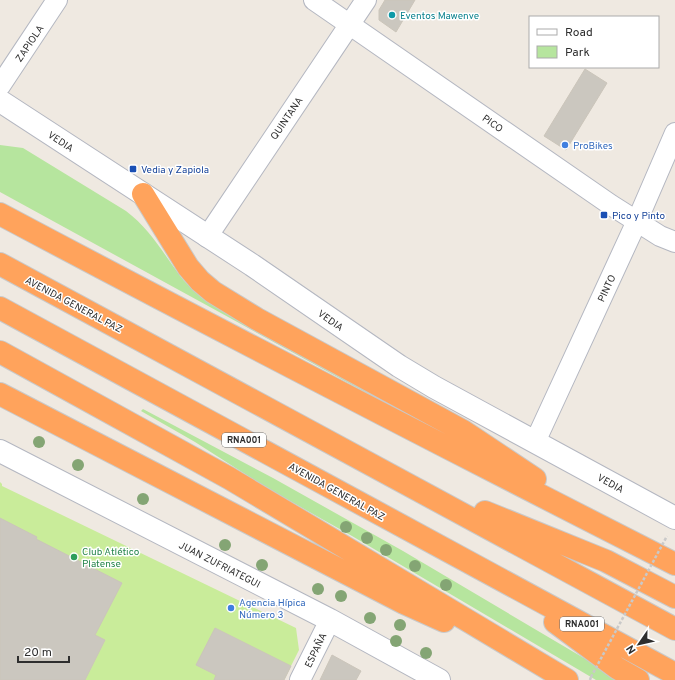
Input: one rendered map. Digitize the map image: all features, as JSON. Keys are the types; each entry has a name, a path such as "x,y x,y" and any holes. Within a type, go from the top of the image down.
{"highway":[{"path":"143,194 188,267 200,281 213,292 257,319 463,431 618,535"},
{"path":"0,214 181,310 675,564"},
{"name":"AVENIDA GENERAL PAZ","path":"0,264 675,630"},
{"name":"AVENIDA GENERAL PAZ","path":"0,308 675,674"},
{"path":"0,352 229,478 567,680"},
{"path":"0,394 404,603 540,664"},
{"path":"391,475 606,561 675,597"},
{"path":"488,573 617,668 638,680"}],"street":[{"name":"ZAPIOLA","path":"0,86 57,0"},
{"name":"PICO","path":"314,0 611,205 660,236 675,242"},
{"name":"QUINTANA","path":"207,237 366,0"},
{"name":"VEDIA","path":"0,101 286,288 399,366 434,387 535,442 671,527"},
{"name":"PINTO","path":"535,442 637,221 675,133"},
{"name":"JUAN ZUFRIATEGUI","path":"0,451 330,620 439,680"},
{"name":"ESPAÑA","path":"300,680 330,620"}],"path":[{"path":"590,680 671,527"}],"green space":[{"path":"0,145 23,148 126,211 149,233 184,281 211,303 408,411 407,415 0,192"},
{"path":"143,409 273,478 403,551 621,680 596,680 352,536 267,488 195,442 141,411"},
{"name":"Club Atlético Platense","path":"0,482 2,486 296,628 299,650 284,680 0,680"}],"building":[{"name":"Eventos Mawenve","path":"385,0 415,0 396,32 379,20 379,10"},
{"path":"585,69 607,83 566,150 544,136"},
{"path":"0,518 37,537 36,539 122,583 95,635 105,640 85,680 0,680"},
{"path":"215,628 291,666 284,680 214,680 216,675 196,665"},
{"path":"332,655 361,671 356,680 320,680"}],"place":[{"name":"Eventos Mawenve","path":"392,15"},
{"name":"ProBikes","path":"565,145"},
{"name":"Vedia y Zapiola","path":"133,169"},
{"name":"Pico y Pinto","path":"604,215"},
{"name":"Club Atlético Platense","path":"74,557"},
{"name":"Agencia Hípica Número 3","path":"231,608"}]}
